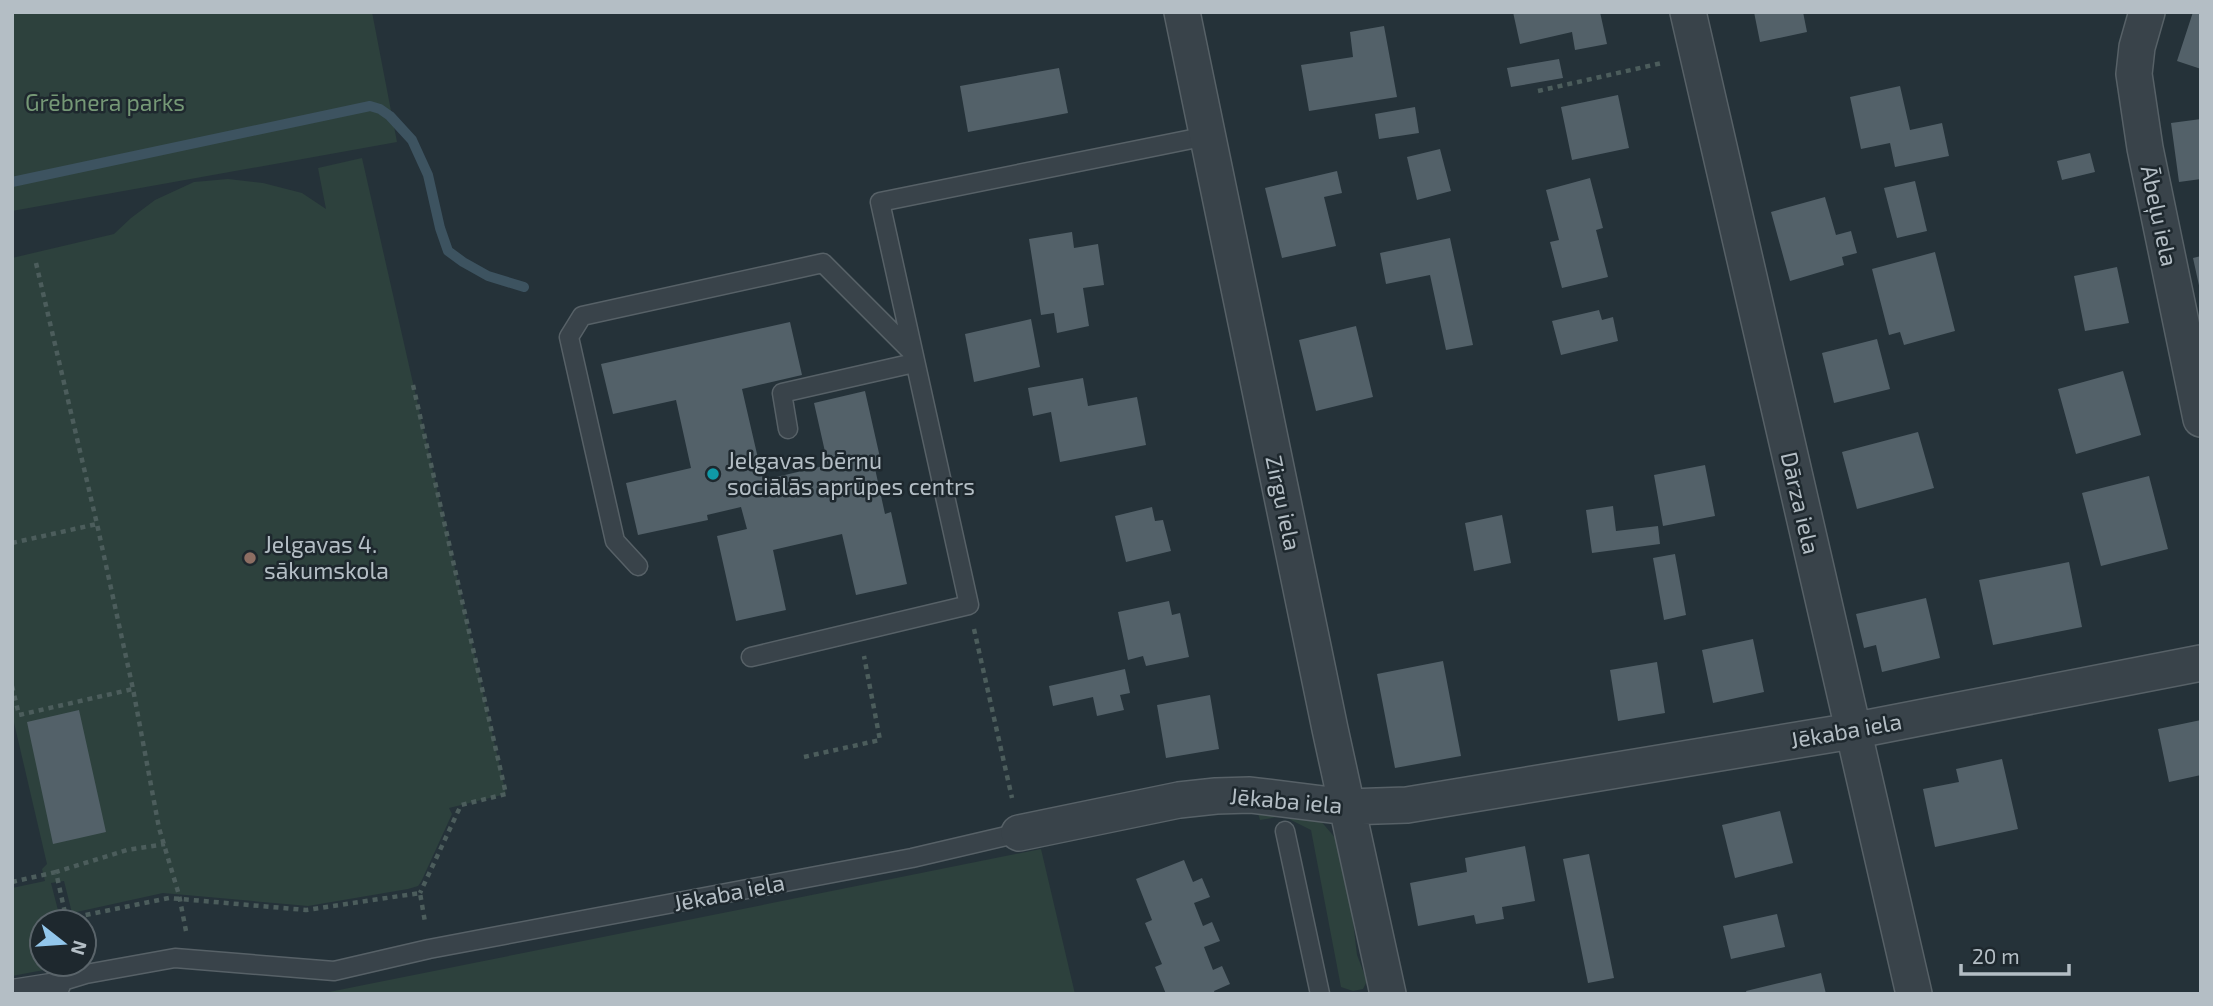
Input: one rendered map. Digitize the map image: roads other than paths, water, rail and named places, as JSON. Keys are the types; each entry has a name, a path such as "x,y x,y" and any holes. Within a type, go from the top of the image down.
{"street":[{"name":"Zirgu iela","path":"1182,12 1388,994"},
{"name":"Dārza iela","path":"1688,12 1914,994"},
{"name":"Ābeļu iela","path":"2147,12 2137,47 2134,74 2148,161 2201,419"},
{"name":"Jēkaba iela","path":"1019,833 1179,800 1216,796 1250,795 1347,807 1408,805 1852,731 2201,663"}],"lane":[{"path":"751,657 969,605 880,202 1207,136"},
{"path":"638,566 615,541 608,514 569,337 582,316 823,263 913,358"},
{"path":"788,429 782,393 913,358"},
{"path":"1285,831 1320,994"},
{"name":"Jēkaba iela","path":"12,989 60,987 86,974 175,958 334,971 429,950 898,861 1019,833"}],"waterway":[{"path":"12,182 370,106 390,116 412,140 428,175 448,251 488,276 524,287"}],"place":[{"name":"Jelgavas bērnu sociālās aprūpes centrs","path":"713,474"},
{"name":"Jelgavas 4. sākumskola","path":"250,558"}],"park label":[{"name":"Grēbnera parks","path":"105,103"}]}
